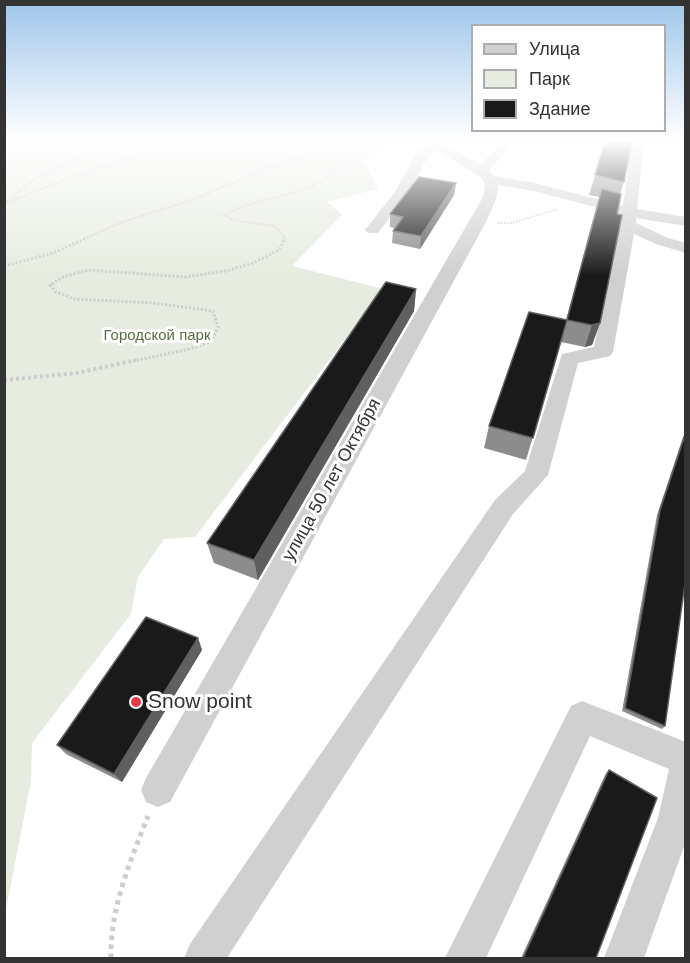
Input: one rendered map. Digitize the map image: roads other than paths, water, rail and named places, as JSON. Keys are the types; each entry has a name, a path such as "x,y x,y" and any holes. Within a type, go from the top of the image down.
{"street":[{"path":"373,230 405,187"},
{"name":"улица 50 лет Октября","path":"158,790 479,220 493,190 492,187"},
{"path":"535,187 597,204 629,218 662,241 686,248"},
{"path":"204,958 504,507 536,475 569,358 603,352 629,218 633,187"},
{"path":"629,218 686,222"},
{"path":"465,958 582,717 686,759"},
{"path":"624,958 676,818 686,766"}],"place":[{"name":"Snow point","path":"136,702"}],"park label":[{"name":"Городской парк","path":"157,336"}]}
